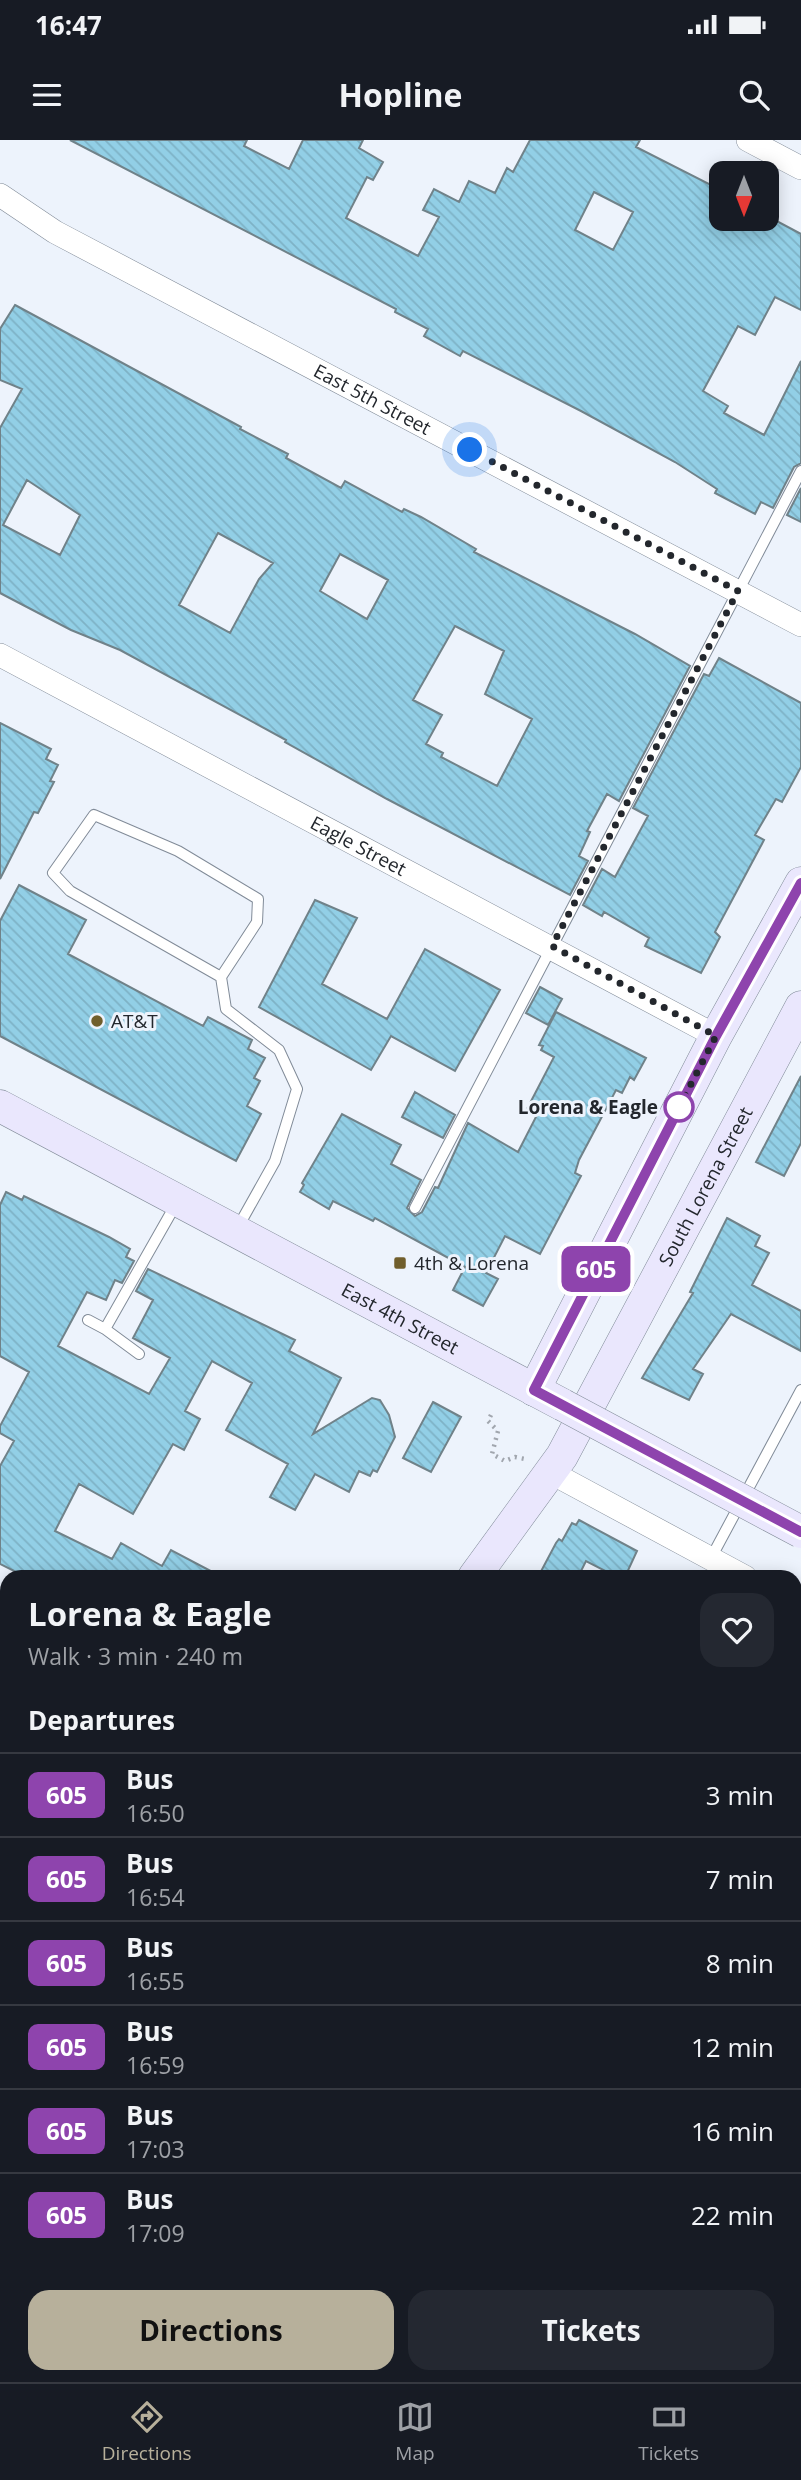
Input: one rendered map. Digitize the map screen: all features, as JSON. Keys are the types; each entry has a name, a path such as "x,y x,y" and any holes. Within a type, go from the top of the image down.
{"main road":[{"path":"534,1390 716,1036 801,883"},
{"name":"South Lorena Street","path":"479,1570 550,1472 801,1007"},
{"name":"East 4th Street","path":"0,1106 801,1532"}],"street":[{"path":"748,140 801,169"},
{"name":"East 5th Street","path":"0,195 55,232"},
{"name":"East 5th Street","path":"0,206 55,232 801,625"},
{"name":"Eagle Street","path":"0,655 552,946 716,1036"},
{"path":"550,1472 733,1570"}],"lane":[{"path":"415,1208 801,471"},
{"path":"221,977 70,891 53,873 94,815 178,851 258,899 257,922 221,977 226,1009 279,1051 297,1089 275,1161 235,1233"},
{"path":"105,1329 177,1202"},
{"path":"88,1320 139,1354"},
{"path":"711,1558 801,1390"}],"path":[{"path":"491,1415 488,1421 498,1431 492,1454 505,1461 521,1457"}],"building":[{"path":"70,140 247,140 244,146 289,169 303,140 363,140 359,148 383,162 373,180 367,177 346,218 418,256 439,217 423,210 434,189 459,202 469,181 495,193 507,168 513,172 530,140 640,140 636,147 709,184 709,231 779,231 779,222 801,234 801,310 775,297 755,335 738,326 703,391 728,406 724,413 764,435 801,361 801,463 794,467 773,508 761,502 755,514 715,493 717,489 675,462 581,411 463,351 460,356 424,336 428,329 395,312 396,309","holes":["594,192 633,212 613,250 575,230"]},
{"path":"15,305 241,427 240,429 288,454 286,458 341,488 345,481 402,512 404,509 421,517 476,549 474,552 635,634 690,666 619,801 607,794 587,831 590,832 579,856 588,861 570,895 387,799 285,742 286,740 120,650 71,630 0,593 0,428 22,389 0,380 0,329","holes":["27,480 80,515 60,555 3,525","218,533 273,563 259,579 230,633 179,605","340,554 388,580 367,619 320,591","455,626 504,651 485,694 532,719 497,786 441,757 443,753 426,744 442,715 413,700"]},
{"path":"801,488 801,522 787,515"},
{"path":"719,658 801,703 801,767 782,802 776,799 755,835 764,840 715,932 720,937 701,973 645,946 649,938 604,912 602,916 583,905 602,869 615,877 648,816 633,808 704,674 709,676"},
{"path":"0,723 51,749 46,759 58,765 50,781 54,782 38,813 34,812 0,879"},
{"name":"AT&T","path":"19,885 86,920 68,954 203,1026 208,1017 252,1040 248,1049 265,1058 254,1078 260,1081 247,1106 261,1114 236,1161 0,1036 0,921"},
{"path":"315,900 357,918 322,984 387,1019 425,949 500,990 455,1071 391,1036 371,1070 259,1007"},
{"path":"540,987 562,999 548,1025 526,1013"},
{"path":"556,1012 646,1058 634,1080 630,1077 622,1093 616,1090 579,1160 575,1173 581,1176 540,1254 505,1236 486,1273 498,1279 483,1306 453,1290 465,1267 375,1218 373,1221 333,1201 329,1209 300,1192 304,1185 302,1183 342,1114 401,1145 391,1164 421,1180 407,1208 415,1216 422,1212 435,1187 438,1188 468,1123 518,1152 537,1115 527,1109 554,1057 541,1050 543,1046 539,1045"},
{"path":"801,1076 801,1143 784,1176 756,1162"},
{"path":"415,1092 455,1115 443,1138 402,1117"},
{"path":"6,1192 22,1200 24,1196 130,1249 126,1257 134,1261 122,1283 115,1280 106,1300 87,1292 58,1346 149,1394 170,1358 133,1338 153,1300 136,1291 148,1269 295,1340 289,1351 341,1378 313,1434 372,1398 380,1400 389,1415 395,1437 377,1472 373,1470 370,1476 359,1471 349,1492 315,1474 295,1510 270,1497 288,1464 226,1430 252,1383 212,1361 185,1411 200,1419 184,1450 173,1444 133,1514 79,1484 55,1531 112,1559 121,1543 162,1566 171,1550 209,1570 12,1570 0,1564 0,1466 14,1441 0,1433 0,1426 29,1372 0,1356 0,1205"},
{"path":"727,1218 760,1236 755,1246 769,1253 752,1285 801,1311 801,1351 731,1314 693,1369 703,1374 689,1400 642,1378 693,1293 690,1292"},
{"path":"433,1402 461,1417 431,1472 403,1458"},
{"path":"579,1520 637,1551 628,1570 603,1570 586,1561 582,1570 542,1570 559,1539 562,1541 572,1523 576,1525"}],"bus line":[{"name":"605","path":"801,883 716,1036 534,1390 801,1532"}],"place":[{"name":"AT&T","path":"97,1021"},
{"name":"Lorena & Eagle","path":"679,1107"},
{"name":"4th & Lorena","path":"400,1263"}],"route":[{"path":"470,450 738,591 552,946 716,1036 679,1107"}]}
